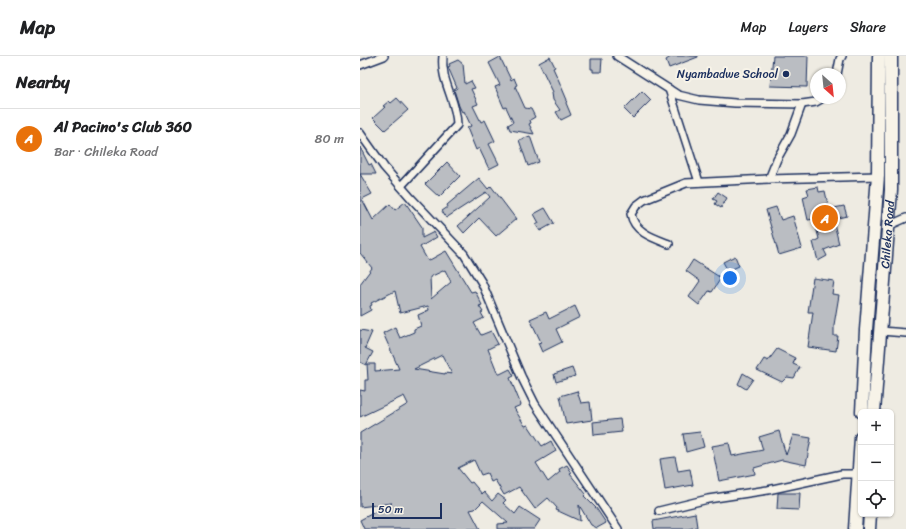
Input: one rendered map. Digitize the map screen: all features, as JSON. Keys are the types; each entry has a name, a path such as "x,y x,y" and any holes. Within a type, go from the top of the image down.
{"highway":[{"name":"Chileka Road","path":"862,409 878,176 879,56"},
{"name":"Chileka Road","path":"874,409 881,331 884,264 891,190 891,56"},
{"path":"855,529 858,481"},
{"path":"869,529 870,517"}],"street":[{"path":"360,65 384,56"},
{"path":"401,186 457,125 456,111 443,75 443,56"},
{"path":"617,56 678,95 699,100 735,103 810,103"},
{"path":"838,68 842,56"},
{"path":"669,89 699,182"},
{"path":"770,179 777,160 791,134 802,104"},
{"path":"360,133 384,167 464,254 475,270 482,282 521,376 535,404 618,529"},
{"path":"669,244 653,238 639,229 632,220 631,214 636,206 644,200 686,183 878,176"},
{"path":"888,226 906,218"},
{"path":"881,331 906,333"},
{"path":"659,511 708,499 768,490 842,474 858,474"}],"building":[{"path":"672,56 698,57 669,68 666,60"},
{"path":"773,56 808,56 807,87 770,86"},
{"path":"500,57 511,80 514,78 517,85 515,86 525,108 531,109 535,117 530,120 531,123 529,124 534,134 510,130 508,125 513,122 506,107 504,108 495,87 500,85 489,63"},
{"path":"550,57 555,67 553,68 567,100 566,103 571,115 561,120 556,112 560,110 553,100 553,92 539,63"},
{"path":"591,59 602,59 601,72 593,72 593,69 591,69"},
{"path":"458,60 463,64 465,84 471,81 475,88 471,89 478,104 473,106 481,122 485,120 495,141 489,144 499,164 489,169 479,148 476,150 467,128 471,126 464,111 462,112 459,106 454,90 457,88 448,67 450,66 449,64"},
{"path":"642,91 651,100 633,118 624,109"},
{"path":"397,98 408,110 385,130 373,118 389,101 391,103"},
{"path":"530,136 539,162 528,166 519,140"},
{"path":"360,147 369,165 371,164 376,174 360,174"},
{"path":"447,162 460,176 439,197 425,184"},
{"path":"360,174 372,194 362,199 373,220 390,204 395,210 405,202 422,227 422,238 434,232 437,237 420,247 428,261 446,251 471,292 475,291 482,305 479,306 483,312 481,313 484,318 474,323 481,335 491,331 498,344 488,349 498,374 510,369 514,376 510,378 521,405 514,408 525,426 528,425 542,446 551,441 556,451 536,463 548,482 560,472 559,469 567,465 572,473 570,474 586,494 584,496 596,508 606,523 597,528 591,525 579,505 580,521 556,510 557,508 548,498 535,509 519,487 504,495 495,480 491,482 487,473 481,475 474,460 458,468 470,483 472,482 482,494 484,492 492,501 498,494 506,500 503,503 515,514 520,507 540,520 534,529 498,529 498,524 508,523 483,501 475,509 470,510 480,529 364,529 360,520 392,503 360,507 360,433 408,404 404,396 360,417 360,390 365,391 365,380 368,380 367,364 375,364 375,371 399,369 383,333 395,327 400,338 414,332 414,329 421,326 418,315 429,310 428,306 400,313 395,291 371,303 371,310 360,316 360,284 372,268 360,253","holes":["445,270 451,282 431,299 430,277","442,355 452,374 414,369"]},
{"path":"479,178 488,189 491,186 516,219 496,236 479,218 464,233 458,226 490,197 486,192 446,218 442,211"},
{"path":"818,187 819,192 825,191 829,209 844,206 847,216 833,219 839,244 824,250 827,256 818,261 813,242 819,239 814,219 808,220 803,197 809,195 807,189"},
{"path":"718,192 727,198 721,208 715,204 717,201 713,199"},
{"path":"776,207 781,220 793,216 802,248 779,255 766,210"},
{"path":"545,208 554,223 540,231 536,225 539,223 534,214"},
{"path":"735,256 739,266 728,271 723,262"},
{"path":"693,260 721,278 712,292 709,291 699,305 689,297 700,281 686,271"},
{"path":"813,278 834,281 832,294 839,295 834,325 834,336 838,336 836,351 808,347 813,312 808,312"},
{"path":"575,306 580,317 556,329 562,342 542,352 538,343 541,342 530,319 546,312 549,319"},
{"path":"360,330 372,332 365,348 373,352 366,365 360,362"},
{"path":"777,349 795,358 793,364 800,367 794,378 787,377 782,382 757,370 764,359 768,361"},
{"path":"572,368 575,376 556,382 554,374"},
{"path":"743,373 753,379 746,389 738,384"},
{"path":"577,391 581,403 590,402 592,420 566,424 560,396"},
{"path":"620,419 622,432 594,435 593,422"},
{"path":"779,431 786,455 793,435 811,438 806,465 782,460 754,468 755,474 719,481 712,446 729,443 732,456 763,450 759,437"},
{"path":"700,432 704,447 686,452 683,434"},
{"path":"675,457 678,471 690,469 693,485 665,490 660,459"},
{"path":"778,493 800,493 799,510 777,509"},
{"path":"695,513 697,527 688,529 654,529 653,521"}],"place":[{"name":"Nyambadwe School","path":"786,74"},
{"name":"Al Pacino's Club 360","path":"825,218"}]}
